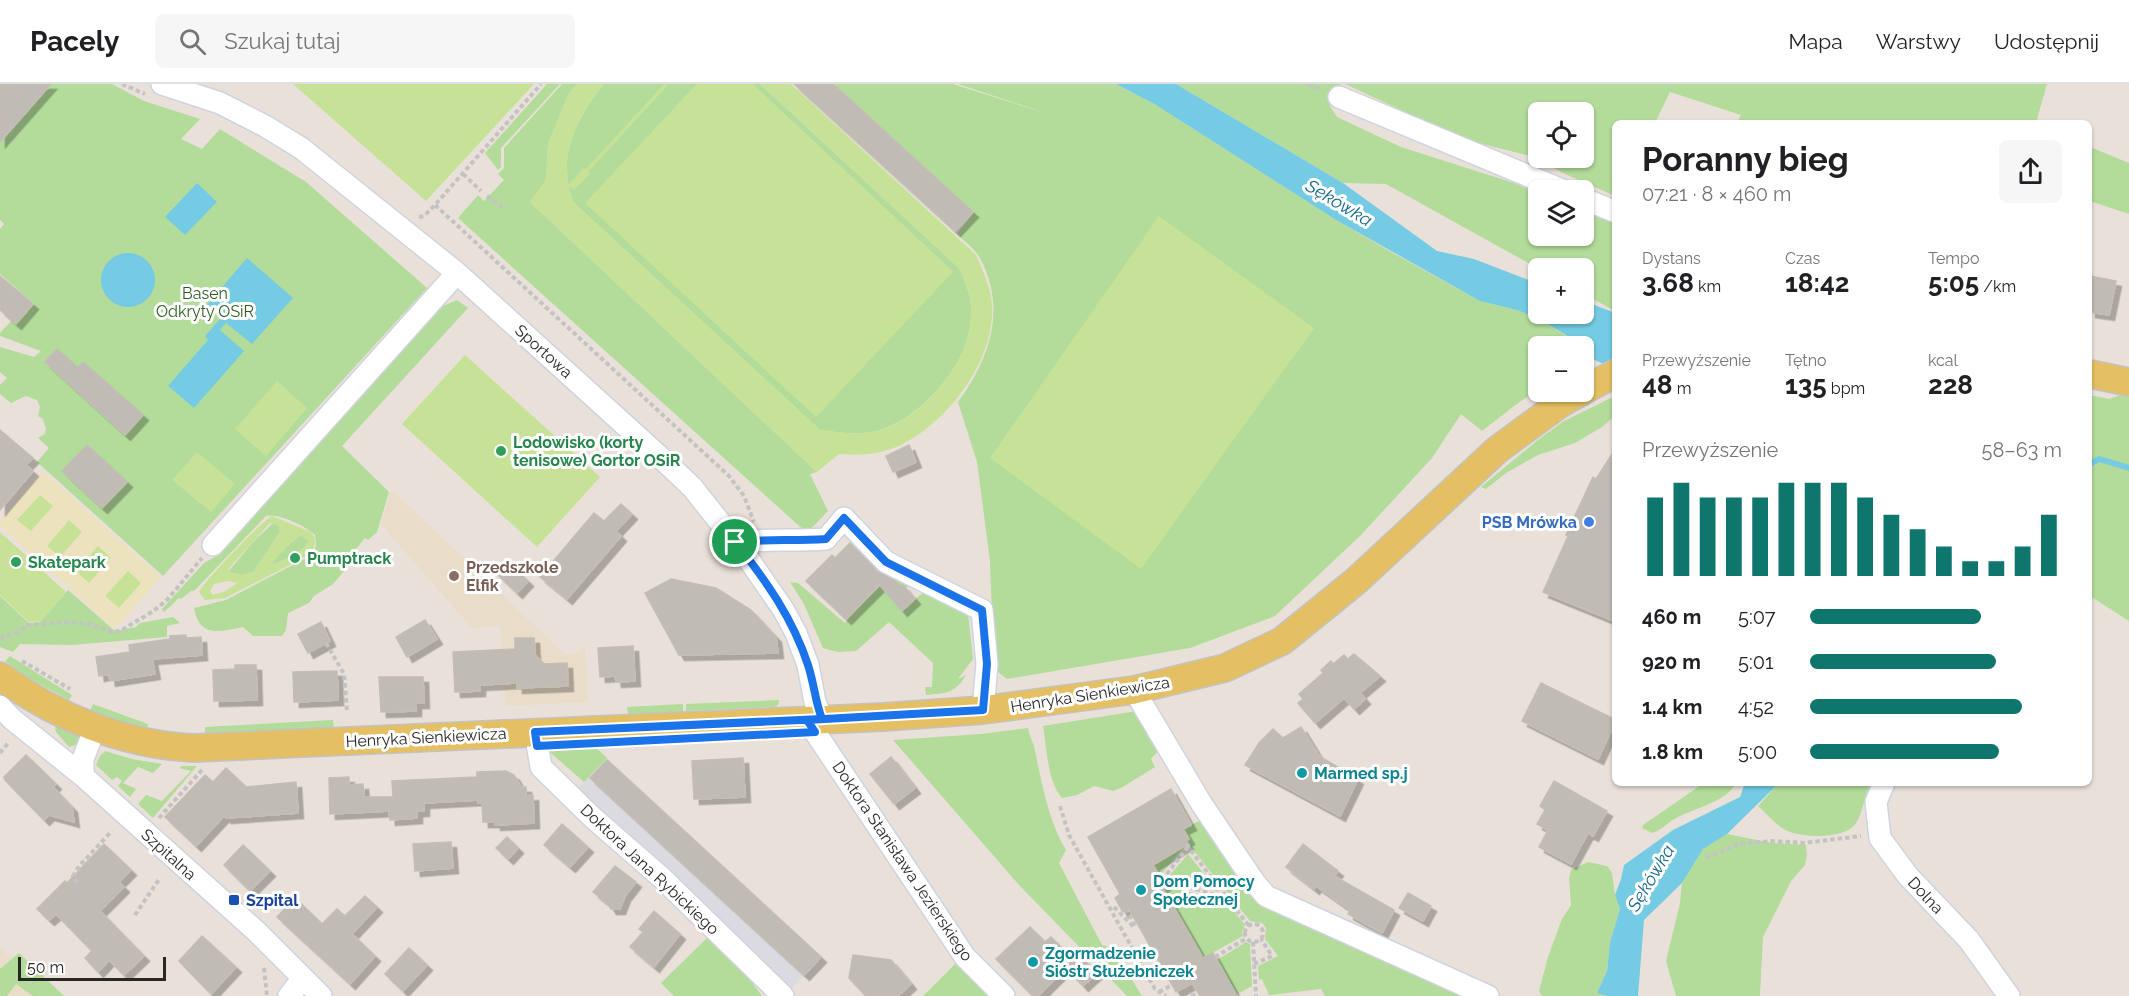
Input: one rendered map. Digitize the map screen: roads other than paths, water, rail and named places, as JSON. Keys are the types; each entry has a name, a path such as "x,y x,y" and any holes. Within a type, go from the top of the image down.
{"main road":[{"name":"Henryka Sienkiewicza","path":"1594,384 1612,374"},
{"path":"2092,374 2129,382"},
{"name":"Henryka Sienkiewicza","path":"0,676 29,697 95,728 158,745 194,748 814,720 983,710 1134,690 1225,668 1282,641 1356,581 1497,450 1565,402"}],"street":[{"name":"Sportowa","path":"162,84 220,104 265,126 301,148 457,273 692,487 772,592 796,633 808,665 815,702 814,720"},
{"path":"1339,98 1538,180"},
{"path":"1594,203 1612,210"},
{"path":"213,545 457,273"},
{"path":"735,542 826,539 844,518 886,562 982,610 987,664 983,710"},
{"path":"1134,690 1201,803 1266,896 1488,996"},
{"path":"4,720 29,697"},
{"name":"Szpitalna","path":"4,720 83,777 256,931 321,996"},
{"name":"Doktora Stanisława Jezierskiego","path":"814,720 965,957 1004,996"},
{"path":"83,777 83,759 95,728"},
{"name":"Doktora Jana Rybickiego","path":"535,732 541,767 592,817 662,878 783,996"},
{"name":"Dolna","path":"1883,786 1876,802 1880,838 1908,876 1969,940 2009,996"},
{"path":"289,996 303,978"}],"water":[{"name":"Sękówka","path":"1116,84 1176,84 1343,183 1437,251 1474,259 1528,280 1528,315 1480,301 1336,220 1156,105"},
{"path":"197,183 217,202 185,235 165,217"},
{"path":"123,253 133,253 143,257 151,265 155,280 151,295 143,303 133,307 123,307 113,303 105,295 101,285 101,275 105,265 113,257"},
{"path":"247,258 293,298 252,344 226,323 220,330 244,351 194,408 168,386 208,340 205,336 221,318 207,305"},
{"path":"1594,305 1612,312 1612,368 1594,360 1594,336 1567,336 1548,324 1594,324"},
{"name":"Sękówka","path":"1744,786 1776,786 1727,834 1703,849 1682,883 1644,920 1638,996 1607,996 1597,993 1607,971 1610,942 1620,909 1615,895 1624,865 1673,830 1740,797"}],"waterway":[{"path":"2092,463 2099,459 2129,468"}],"place":[{"name":"Lodowisko (korty tenisowe) Gortor OSiR","path":"501,451"},
{"name":"PSB Mrówka","path":"1589,522"},
{"name":"Pumptrack","path":"295,558"},
{"name":"Skatepark","path":"16,562"},
{"name":"Przedszkole Elfik","path":"454,576"},
{"name":"Marmed sp.j","path":"1302,773"},
{"name":"Dom Pomocy Społecznej","path":"1141,890"},
{"name":"Szpital","path":"234,900"},
{"name":"Zgormadzenie Sióstr Służebniczek","path":"1033,962"}],"park label":[{"name":"Basen Odkryty OSiR","path":"205,302"}]}
